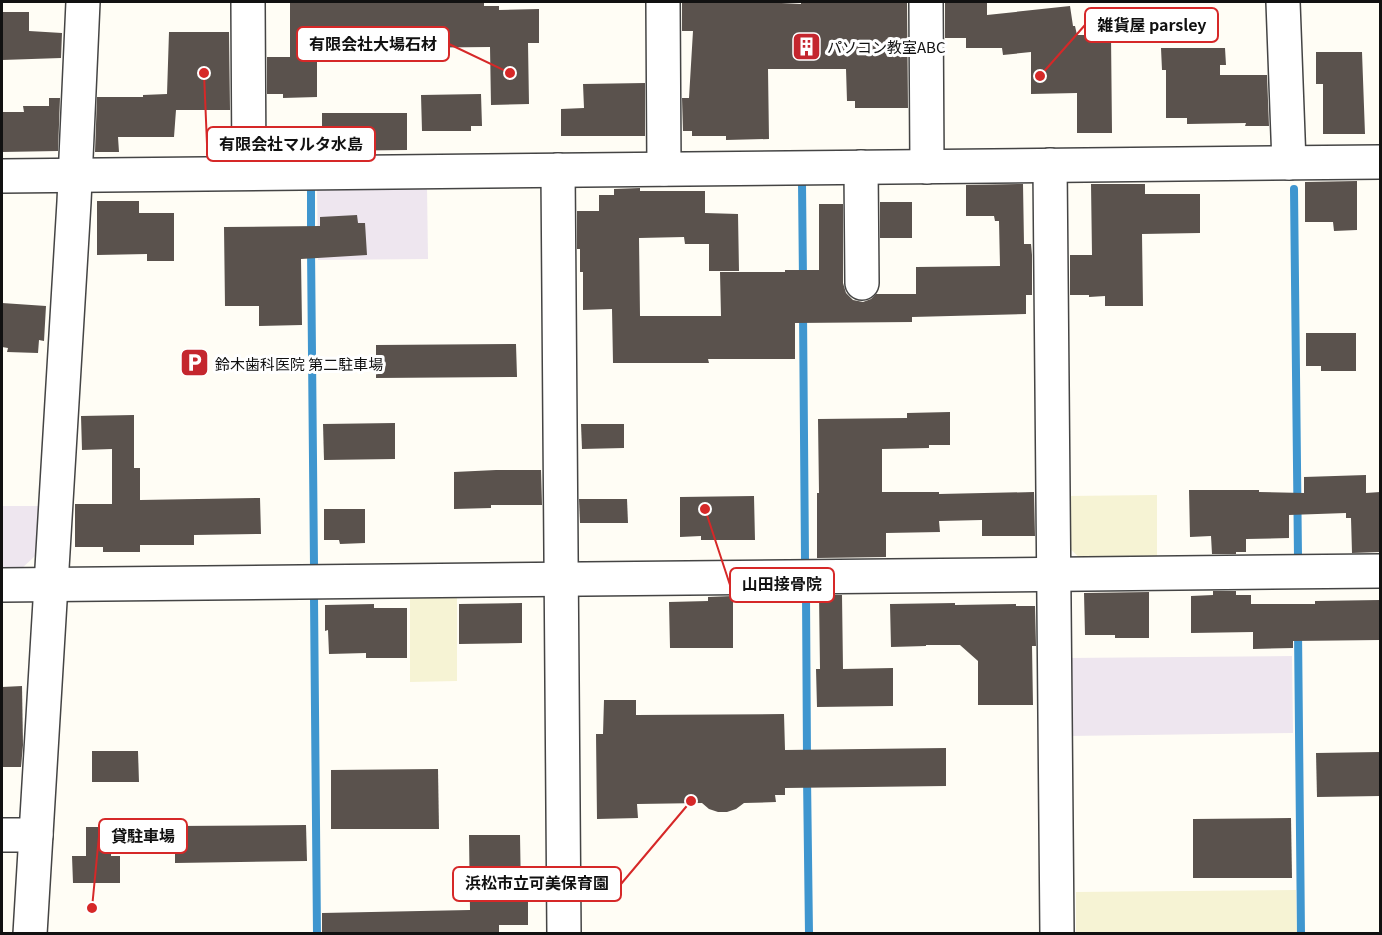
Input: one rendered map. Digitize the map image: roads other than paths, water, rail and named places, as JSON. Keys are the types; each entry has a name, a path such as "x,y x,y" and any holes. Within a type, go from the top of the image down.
{"street":[{"path":"30,933 76,175 83,2"},
{"path":"248,2 249,173"},
{"path":"663,2 664,169"},
{"path":"926,2 927,167"},
{"path":"1283,2 1289,163"},
{"path":"2,176 1380,162"},
{"path":"1050,165 1058,933"},
{"path":"861,167 862,283"},
{"path":"558,170 564,933"},
{"path":"2,585 1380,571"},
{"path":"2,835 36,835"}],"waterway":[{"path":"802,183 803,281"},
{"path":"311,188 311,236"},
{"path":"1294,189 1298,557"},
{"path":"311,249 314,565"},
{"path":"803,312 805,560"},
{"path":"806,594 807,758"},
{"path":"314,598 317,934"},
{"path":"1298,630 1301,934"},
{"path":"807,777 809,934"}],"place":[{"name":"パソコン教室ABC","path":"806,46"},
{"name":"有限会社マルタ水島","path":"204,73"},
{"name":"有限会社大場石材","path":"510,73"},
{"name":"雑貨屋 parsley","path":"1040,76"},
{"name":"鈴木歯科医院 第二駐車場","path":"194,363"},
{"name":"山田接骨院","path":"705,509"},
{"name":"浜松市立可美保育園","path":"691,801"},
{"name":"貸駐車場","path":"92,908"}]}
